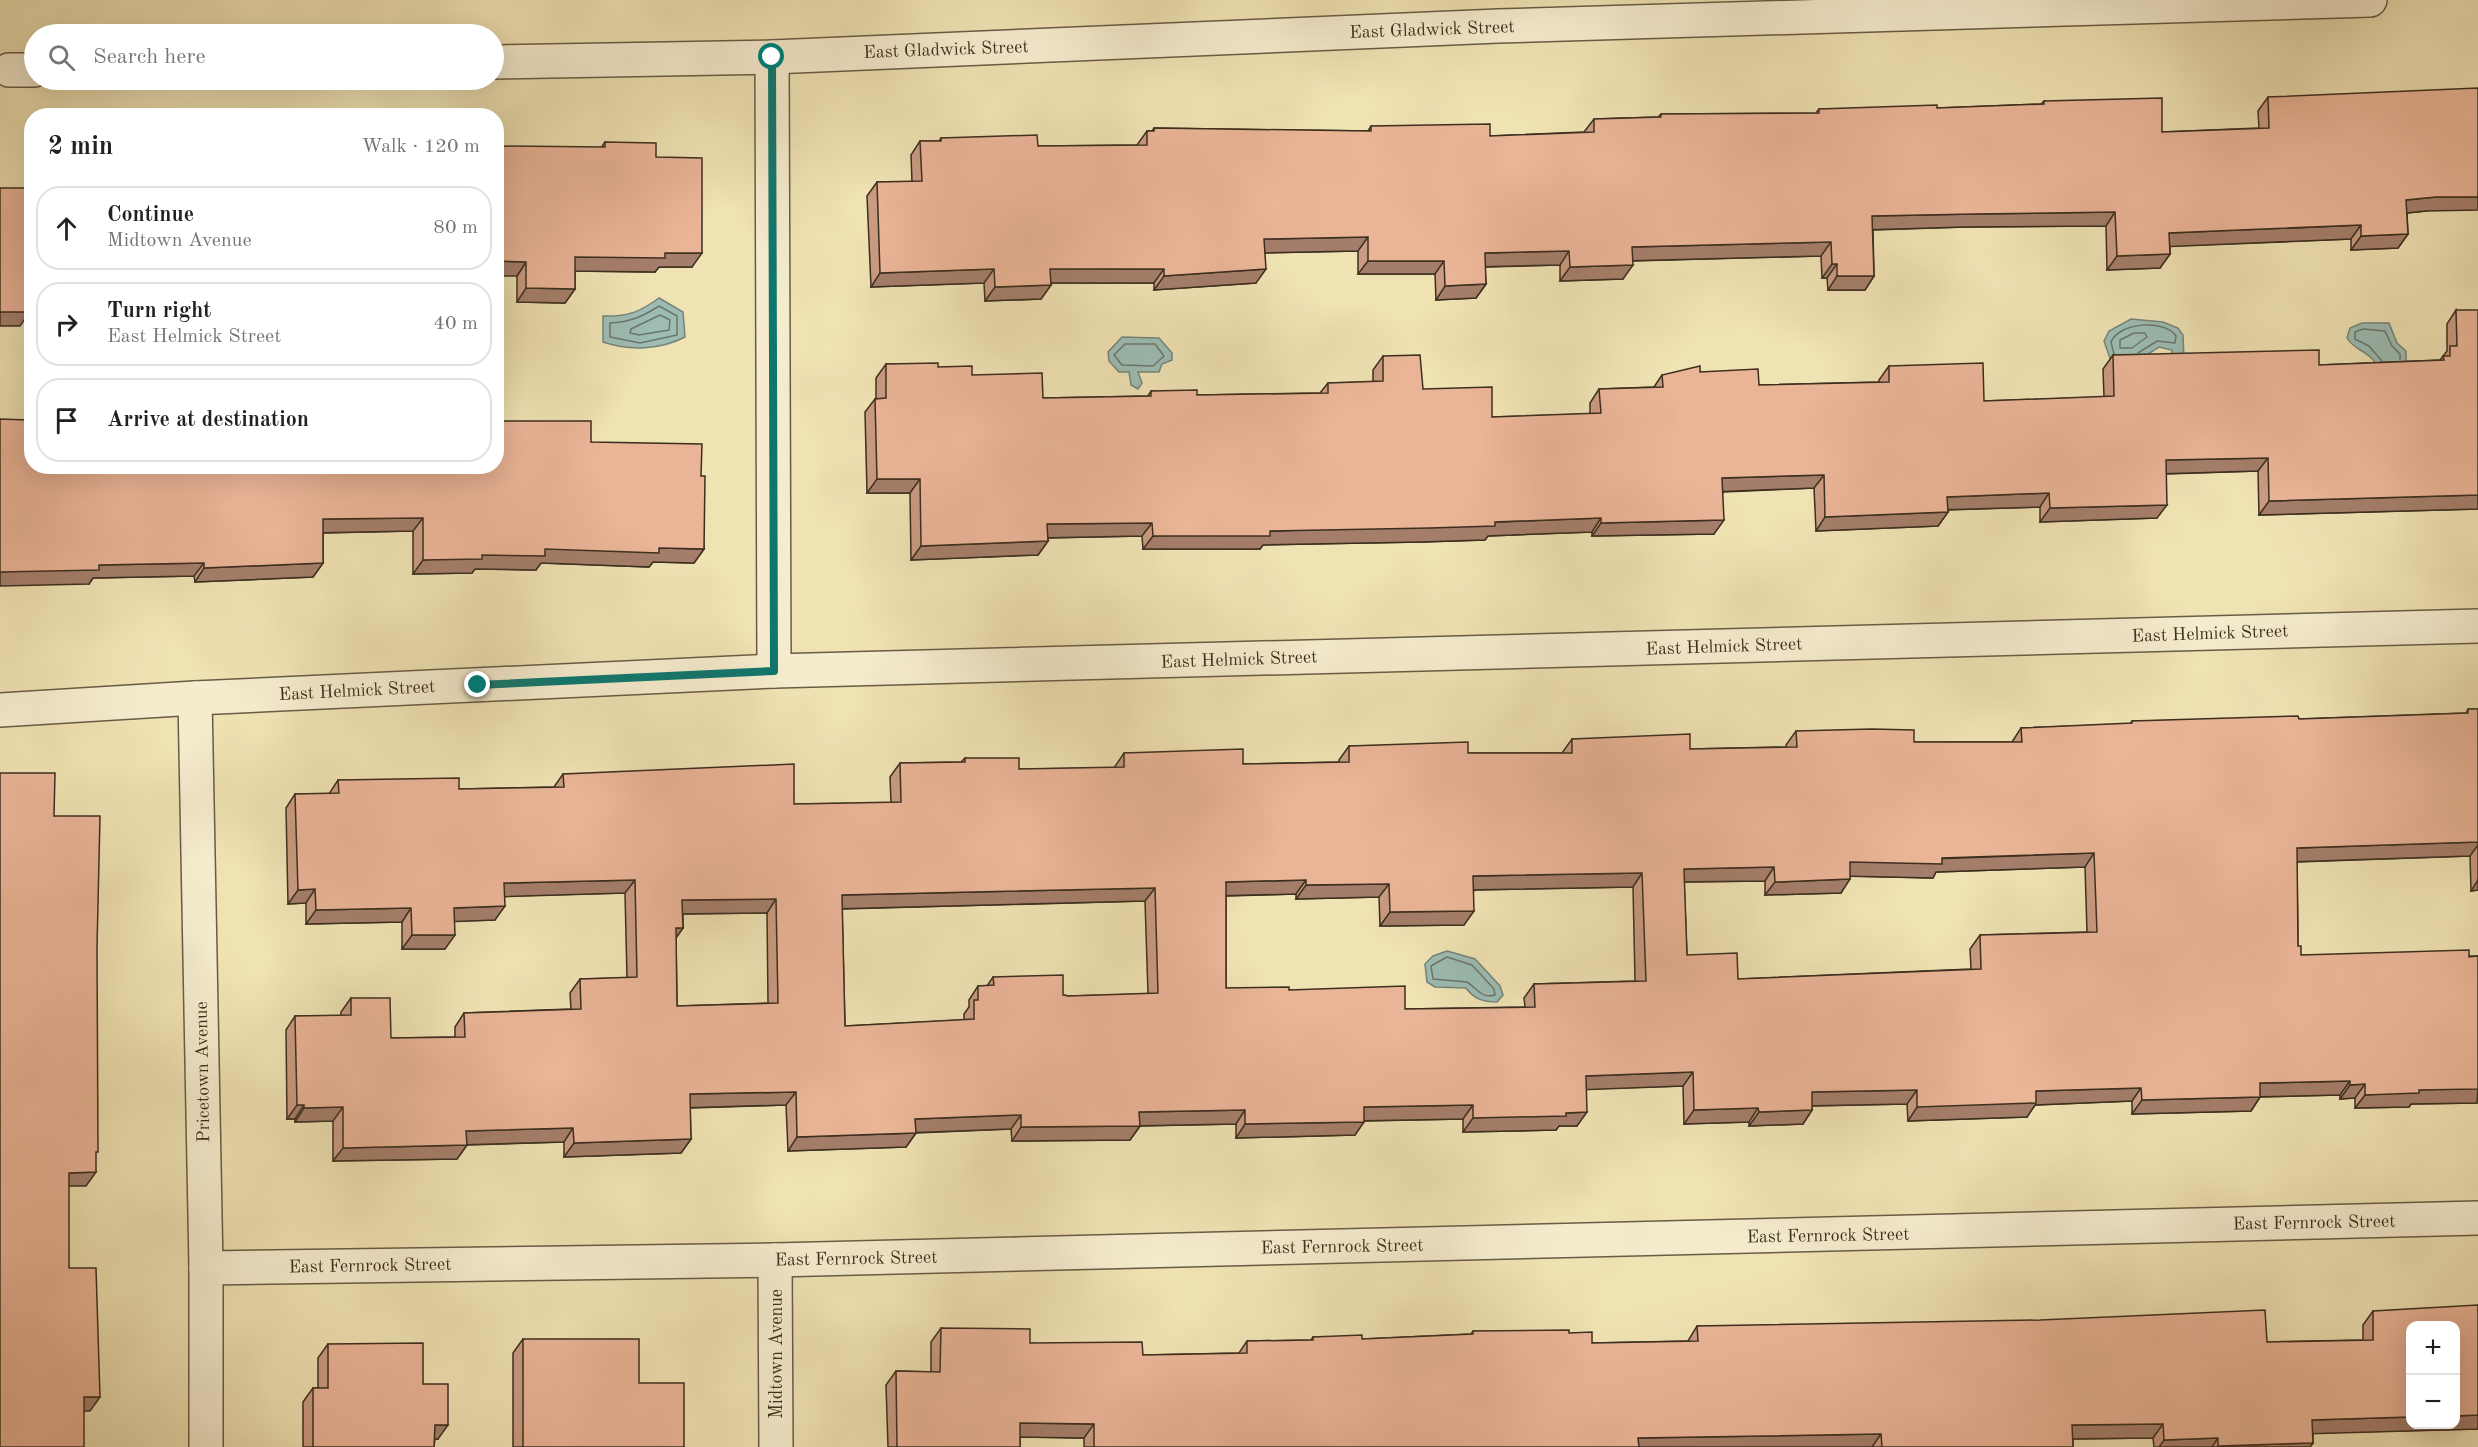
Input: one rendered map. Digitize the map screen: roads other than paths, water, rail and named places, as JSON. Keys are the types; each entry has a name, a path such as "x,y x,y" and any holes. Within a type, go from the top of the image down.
{"street":[{"name":"East Gladwick Street","path":"504,62 772,57 1510,25 2370,0"},
{"path":"772,57 774,671"},
{"name":"East Helmick Street","path":"0,710 195,698 774,671 2478,626"},
{"name":"Pricetown Avenue","path":"195,698 206,1268 206,1447"},
{"name":"East Fernrock Street","path":"206,1268 775,1260 2478,1218"},
{"name":"Midtown Avenue","path":"775,1260 776,1447"}],"water":[{"path":"659,298 683,312 685,337 665,345 645,348 624,347 603,342 603,316 633,313"},
{"path":"2131,319 2163,322 2178,328 2183,335 2184,359 2171,359 2172,350 2159,347 2137,361 2111,361 2104,341 2109,331"},
{"path":"2362,323 2389,323 2397,343 2406,351 2406,363 2380,371 2372,359 2350,343 2347,338 2350,328"},
{"path":"1122,337 1159,338 1172,353 1172,360 1162,364 1159,372 1138,372 1142,383 1138,389 1131,385 1129,372 1119,372 1109,361 1108,352"},
{"path":"1447,951 1475,959 1500,986 1503,995 1497,1002 1479,999 1466,988 1435,987 1427,982 1425,964 1433,956"}]}
